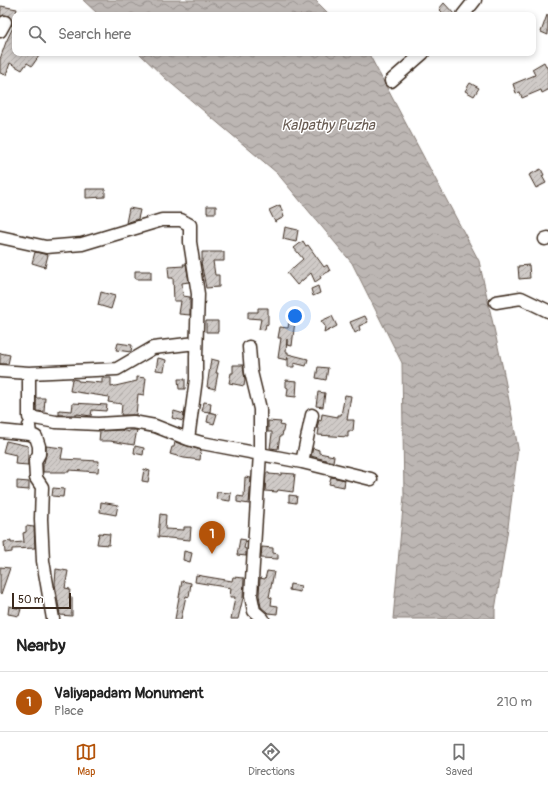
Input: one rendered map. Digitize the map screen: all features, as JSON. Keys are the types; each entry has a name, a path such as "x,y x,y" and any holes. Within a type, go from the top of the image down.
{"street":[{"path":"465,12 475,0"},
{"path":"391,81 420,56"},
{"path":"0,237 46,247 82,244 162,220 181,220 190,225 190,242 198,294 196,379 188,439"},
{"path":"496,302 521,298 548,311"},
{"path":"0,371 30,373 117,370 153,348 196,343"},
{"path":"249,347 252,372 260,409 260,453 251,596 254,611 263,619"},
{"path":"30,373 30,434"},
{"path":"302,462 312,415"},
{"path":"29,417 56,422 85,424 133,422 155,426 202,443 260,453 371,479"},
{"path":"0,431 36,436 39,446 39,454 35,461 36,478 42,487 41,519 43,561 53,619"}],"water":[{"path":"83,0 315,0 327,12 96,12"},
{"name":"Kalpathy Puzha","path":"142,56 370,56 479,261 503,369 518,448 495,619 393,619 404,496 402,363 352,263 277,173 166,79"}],"building":[{"path":"444,3 452,12 442,12 439,9"},
{"path":"1,6 17,9 16,12 12,12 12,21 9,16 4,15 0,17"},
{"path":"548,15 548,35 541,32"},
{"path":"12,29 12,56 39,56 32,66 27,63 22,70 10,63 6,75 0,73 0,59"},
{"path":"544,62 548,70 548,90 542,93 541,90 522,98 520,92 516,93 513,84 535,75 532,69"},
{"path":"470,83 479,88 474,96 465,91"},
{"path":"541,169 544,175 542,176 546,183 536,188 529,175"},
{"path":"86,189 105,189 105,197 86,198"},
{"path":"280,205 284,217 275,222 269,210"},
{"path":"207,206 216,206 216,213 207,213"},
{"path":"129,208 140,210 138,219 126,223"},
{"path":"285,227 298,230 296,242 283,239"},
{"path":"303,241 306,246 308,245 324,267 327,265 330,271 320,276 321,278 315,282 311,273 297,285 287,273 303,259 294,248"},
{"path":"35,252 48,255 45,267 32,263"},
{"path":"202,252 224,252 224,261 213,261 215,275 219,275 219,287 206,288 201,262"},
{"path":"183,264 186,264 189,282 182,283 183,296 190,297 190,315 179,314 181,301 174,301 173,278 169,278 168,267 184,266"},
{"path":"529,265 530,278 519,279 518,266"},
{"path":"135,271 151,271 151,279 135,279"},
{"path":"318,286 320,293 313,296 311,289"},
{"path":"101,292 115,296 111,309 98,305"},
{"path":"258,308 268,308 268,325 266,324 265,330 259,329 261,319 248,318 248,312 258,312"},
{"path":"332,316 337,326 324,333 325,326 321,321"},
{"path":"365,316 368,322 359,326 360,330 355,333 350,322"},
{"path":"206,321 218,321 218,332 206,332"},
{"path":"289,322 295,322 292,346 287,345 287,339 286,352 288,352 288,354 308,359 306,366 294,363 294,367 288,367 288,357 287,360 278,358 281,338 278,338 280,327 288,328"},
{"path":"118,343 132,345 131,352 116,350"},
{"path":"0,353 10,355 8,364 0,364"},
{"path":"158,358 166,360 164,371 156,370"},
{"path":"211,359 219,361 216,373 218,373 215,389 207,387"},
{"path":"233,365 243,365 245,380 244,386 229,383 231,373 233,373"},
{"path":"318,367 328,368 326,380 316,378"},
{"path":"137,377 146,378 144,395 138,394 136,415 121,415 122,404 108,402 109,397 70,391 72,379 102,383 102,378 111,378 111,387 137,381"},
{"path":"178,379 185,379 185,389 179,389"},
{"path":"286,380 297,381 296,397 287,396 288,388 286,387"},
{"path":"318,392 325,393 323,407 316,406"},
{"path":"345,395 351,396 347,420 354,420 353,431 348,431 348,437 318,435 319,428 317,428 319,420 321,421 322,414 338,417 338,415 341,415"},
{"path":"36,398 45,398 44,412 36,411"},
{"path":"204,402 211,403 210,412 202,411"},
{"path":"73,403 107,405 106,411 92,410 91,416 77,414 59,415 59,410 72,411"},
{"path":"174,411 184,414 183,421 172,418"},
{"path":"209,412 217,414 214,424 207,422"},
{"path":"268,421 281,422 280,425 284,426 282,436 280,436 278,449 270,448 272,432 268,432"},
{"path":"121,430 129,432 129,430 137,430 134,445 110,441 99,441 100,431"},
{"path":"6,441 28,446 28,465 15,464 16,455 3,452"},
{"path":"175,442 201,450 200,460 170,454"},
{"path":"46,446 63,448 61,459 99,461 98,472 69,470 69,472 43,472"},
{"path":"135,446 144,448 143,455 134,453"},
{"path":"313,448 319,450 319,453 334,456 333,462 311,456"},
{"path":"144,469 150,471 148,482 142,481"},
{"path":"266,473 281,475 281,473 295,474 293,492 278,490 277,492 265,491"},
{"path":"245,477 251,478 249,504 237,502 237,496 244,497"},
{"path":"331,477 345,480 344,487 329,484"},
{"path":"17,481 29,482 29,490 17,489"},
{"path":"53,488 64,489 63,497 52,496"},
{"path":"217,492 231,493 230,501 216,499"},
{"path":"289,495 297,496 296,503 289,502"},
{"path":"101,502 118,505 116,515 100,512"},
{"path":"160,514 166,515 165,529 184,530 184,527 191,527 190,540 158,537"},
{"path":"26,526 34,527 35,548 12,549 12,552 5,553 4,542 24,542 23,533 26,532"},
{"path":"99,533 110,534 109,545 97,544"},
{"path":"240,539 246,540 244,548 246,549 246,556 237,555"},
{"path":"262,547 273,548 273,553 278,554 278,559 261,558"},
{"path":"184,551 192,553 190,562 183,560"},
{"path":"0,567 10,568 1,594 0,594"},
{"path":"56,569 68,571 65,588 70,589 69,598 72,598 72,616 60,615 55,584"},
{"path":"267,571 274,572 269,597 272,598 271,605 278,606 277,614 268,613 261,607 259,595 260,578 265,579"},
{"path":"196,575 232,581 233,577 244,578 243,598 238,619 231,619 235,597 230,597 231,588 195,582"},
{"path":"182,581 191,583 189,597 186,596 181,619 175,619"},
{"path":"290,584 301,586 300,592 289,590"},
{"path":"9,606 21,609 19,616 8,614"}],"place":[{"name":"Valiyapadam Monument","path":"212,554"}]}
